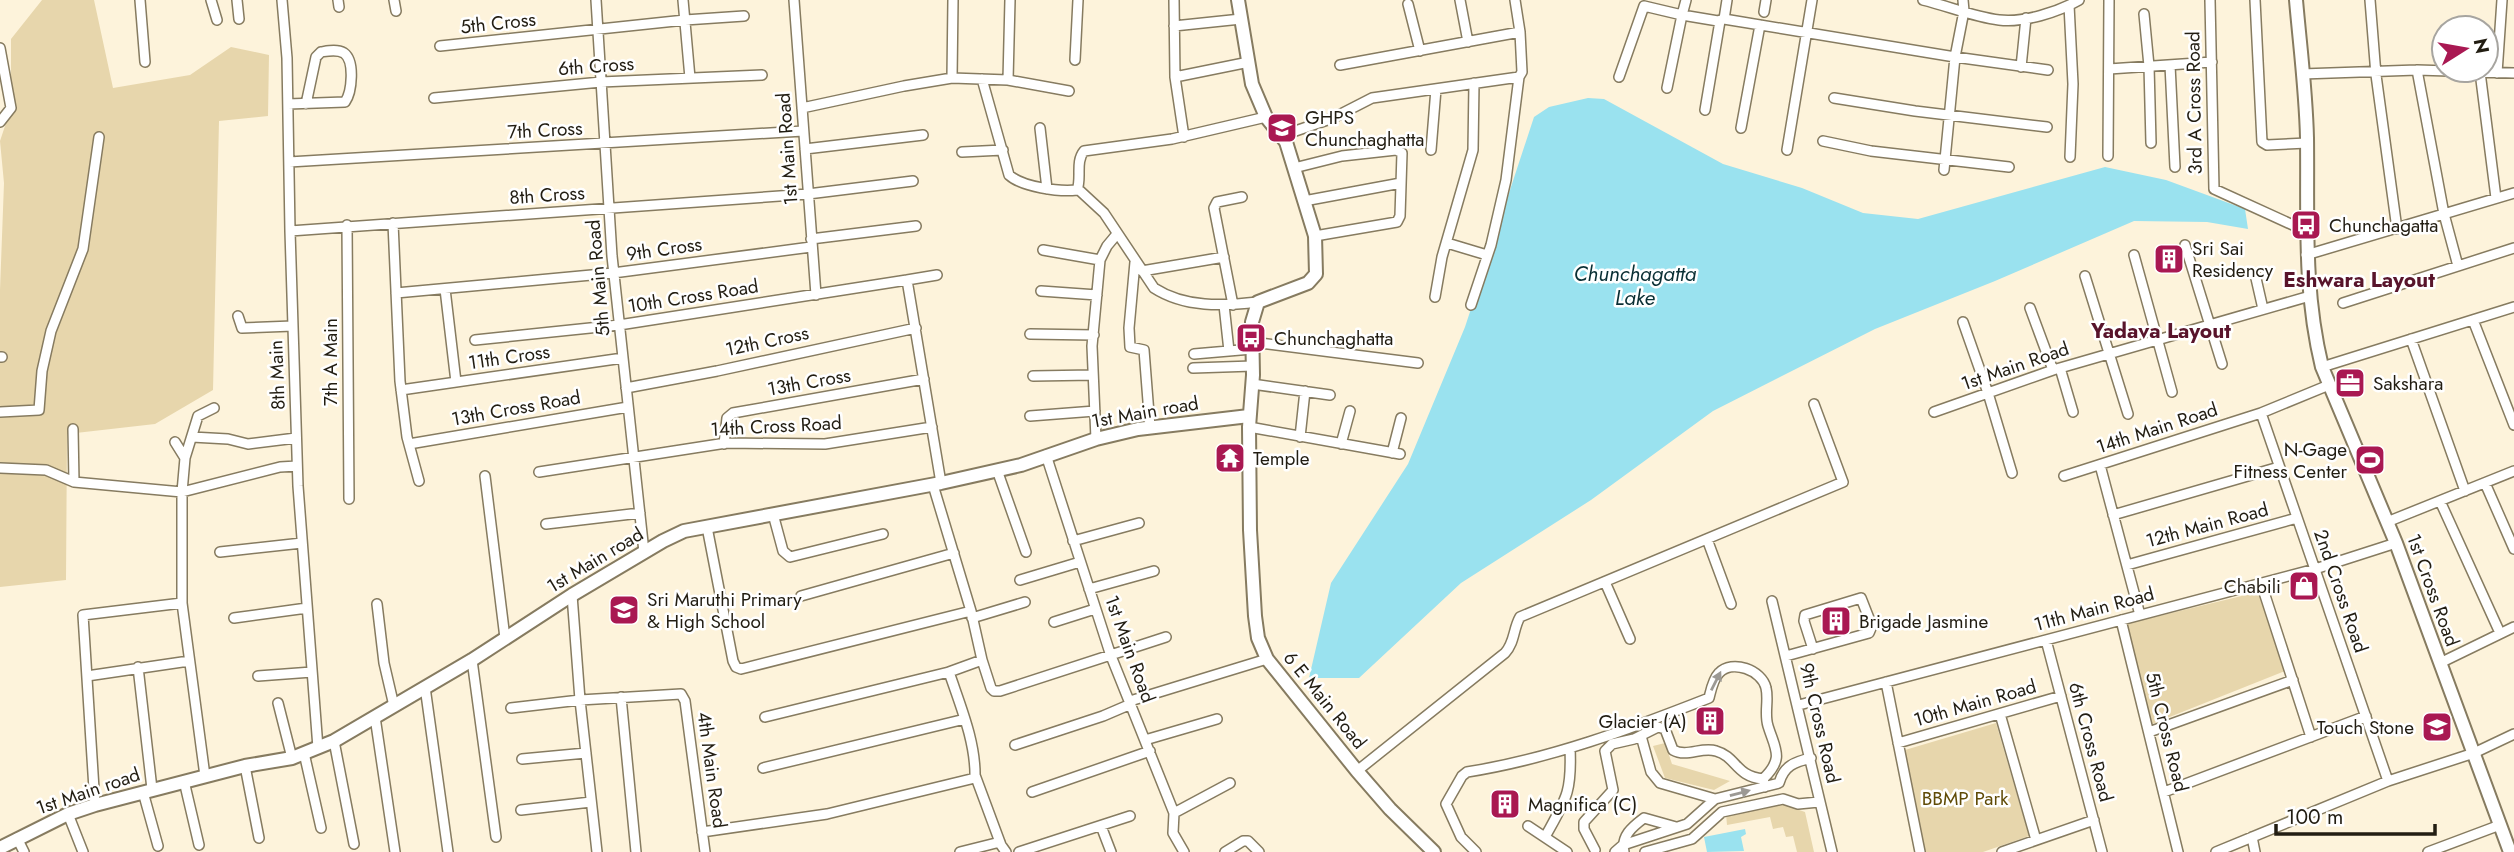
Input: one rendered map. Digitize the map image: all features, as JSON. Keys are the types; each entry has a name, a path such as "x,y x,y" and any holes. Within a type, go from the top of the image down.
{"street":[{"path":"140,0 145,62"},
{"path":"211,0 217,20"},
{"path":"237,0 239,19"},
{"name":"8th Main","path":"282,0 288,104 297,466 318,748"},
{"path":"394,0 396,11"},
{"name":"5th Main Road","path":"596,0 614,273 645,552"},
{"path":"683,0 690,78"},
{"name":"1st Main Road","path":"794,0 816,295"},
{"path":"952,78 953,0"},
{"path":"1009,80 1010,0"},
{"path":"1075,60 1078,0"},
{"path":"1174,0 1175,78 1184,136"},
{"path":"1238,0 1252,84 1266,117 1286,142 1315,236 1316,274 1313,280 1258,302 1210,305 1165,296 1154,288 1104,213 1078,189 1079,159 1084,151 1184,136 1266,117"},
{"path":"1460,0 1468,42"},
{"path":"1471,305 1487,256 1506,180 1521,72 1520,32 1515,0"},
{"path":"1667,88 1686,0"},
{"path":"1706,110 1727,0"},
{"path":"1764,12 1766,0"},
{"path":"1787,150 1812,0"},
{"path":"1923,0 2003,21 2026,18 2080,0"},
{"path":"1944,170 1955,57 1964,0"},
{"path":"2108,156 2109,0"},
{"name":"3rd A Cross Road","path":"2210,0 2214,188 2306,231"},
{"path":"2255,0 2262,142 2267,145 2307,142"},
{"name":"1st Cross Road","path":"2296,0 2307,142 2306,256 2316,343 2322,367 2396,543 2511,850"},
{"path":"2370,0 2376,72 2397,229"},
{"path":"2500,29 2502,0"},
{"path":"1408,4 1420,51"},
{"path":"2070,5 2073,84 2070,158"},
{"path":"1619,77 1644,6 1682,15 2048,70"},
{"path":"2144,14 2149,66 2151,143"},
{"path":"685,20 744,16"},
{"path":"2021,67 2026,18"},
{"path":"1174,26 1241,19"},
{"name":"5th Cross","path":"440,47 685,20"},
{"path":"1741,128 1760,25"},
{"path":"1340,65 1520,32"},
{"path":"0,48 10,108 0,122"},
{"path":"288,104 306,104 345,102 350,95 350,62 347,55 339,51 321,52 316,57 306,104"},
{"path":"1175,78 1249,62"},
{"path":"2109,69 2212,62"},
{"path":"2170,65 2175,167"},
{"path":"2417,70 2444,214 2458,265"},
{"path":"2302,74 2430,70"},
{"name":"6th Cross","path":"434,98 601,82 762,75"},
{"path":"1281,136 1333,118 1372,98 1519,77"},
{"path":"802,108 952,78 1009,80 1069,91"},
{"path":"982,79 1009,175 1047,189 1078,189"},
{"path":"1434,298 1473,150 1474,83"},
{"path":"2482,84 2496,198"},
{"path":"1431,150 1436,89"},
{"path":"1833,98 1950,116 2047,127"},
{"path":"1040,128 1047,189"},
{"name":"7th Cross","path":"289,162 803,131"},
{"path":"804,149 923,135"},
{"path":"0,412 39,410 42,371 51,331 82,249 99,137"},
{"path":"1823,141 1871,151 2010,167"},
{"path":"962,152 1003,150"},
{"path":"1294,168 1342,156 1396,150 1402,153 1400,216 1397,222 1315,236"},
{"name":"8th Cross","path":"290,231 807,194 913,181"},
{"path":"1304,201 1401,184"},
{"path":"2306,256 2514,193"},
{"path":"1230,351 1224,257 1214,204 1242,197"},
{"path":"393,223 401,390 409,444 419,481"},
{"name":"7th A Main","path":"347,225 349,499"},
{"name":"9th Cross","path":"396,293 614,273 916,226"},
{"path":"1096,439 1093,374 1100,260 1107,246 1118,234"},
{"path":"1447,243 1487,256"},
{"path":"2185,245 2222,364"},
{"path":"2343,303 2514,248"},
{"path":"1043,250 1100,260"},
{"path":"2134,255 2172,393"},
{"path":"1142,271 1224,257"},
{"path":"1135,262 1129,328 1130,347 1144,350 1150,427"},
{"path":"2255,274 2263,309"},
{"name":"10th Cross Road","path":"475,340 619,325 908,284 937,275"},
{"path":"2085,276 2128,414"},
{"path":"908,284 932,427 937,484 991,688 1000,691 1166,637"},
{"path":"445,289 456,382"},
{"path":"1041,291 1097,295"},
{"name":"1st Main Road","path":"1934,412 2057,369 2310,296"},
{"name":"6 E Main Road","path":"1258,302 1252,322 1253,366 1249,422 1250,530 1258,638 1267,659 1357,771 1390,809 1434,852"},
{"path":"2322,367 2514,307"},
{"path":"2030,308 2073,412"},
{"path":"238,316 242,328 293,326"},
{"path":"2473,320 2514,425"},
{"path":"1963,323 2012,473"},
{"name":"12th Cross","path":"626,388 916,328"},
{"path":"1030,334 1094,335"},
{"path":"2411,339 2465,491"},
{"path":"1194,354 1252,346 1418,363"},
{"name":"11th Cross","path":"401,390 623,358"},
{"path":"1193,368 1253,366"},
{"path":"1033,376 1093,374"},
{"name":"13th Cross","path":"724,444 727,418 733,413 924,379"},
{"path":"1252,384 1329,395"},
{"name":"14th Main Road","path":"2064,476 2261,413 2329,385"},
{"path":"1300,437 1305,391"},
{"path":"1357,771 1506,653 1514,639 1515,625 1520,617 1843,482 1814,404"},
{"name":"13th Cross Road","path":"409,444 628,407"},
{"path":"205,776 182,603 182,492 185,458 198,416 214,408"},
{"path":"1030,416 1095,411"},
{"path":"1341,444 1350,411"},
{"name":"2nd Cross Road","path":"2261,413 2388,781"},
{"path":"1249,422 1300,437 1396,454 1401,418"},
{"name":"1st Main road","path":"0,848 68,814 94,805 298,755 334,741 472,660 572,595 684,531 937,484 1021,465 1096,439 1150,427 1249,422"},
{"name":"14th Cross Road","path":"539,472 724,444 825,444 932,427"},
{"path":"73,429 74,482"},
{"path":"192,437 228,439 248,444 296,438"},
{"path":"175,442 185,458"},
{"name":"1st Main Road","path":"1046,455 1111,656 1174,813 1173,833 1184,852"},
{"path":"2101,465 2140,615"},
{"path":"0,468 46,470 74,482 182,492 280,467 297,466"},
{"path":"2113,514 2279,467"},
{"path":"997,470 1026,552"},
{"path":"2387,522 2514,471"},
{"path":"485,476 505,638"},
{"path":"2485,483 2514,550"},
{"name":"1st Cross Road","path":"2440,501 2500,634"},
{"path":"546,524 640,513"},
{"path":"773,514 783,551 790,557 883,534"},
{"name":"12th Main Road","path":"2127,565 2297,518"},
{"path":"1073,541 1139,523"},
{"path":"707,527 733,661 736,667 741,669 1025,602"},
{"path":"1707,539 1731,604"},
{"name":"11th Main Road","path":"1799,705 2315,569 2396,543"},
{"path":"220,552 302,544"},
{"path":"801,596 954,553"},
{"path":"1020,580 1080,562"},
{"path":"1089,589 1154,571"},
{"path":"1605,582 1630,639"},
{"path":"2262,583 2311,737"},
{"name":"1st Main Road","path":"572,595 580,700 597,852"},
{"path":"1786,656 1813,649 1869,633 1872,626 1861,598 1805,615 1804,621 1813,649"},
{"name":"9th Cross Road","path":"1772,601 1832,852"},
{"path":"94,805 83,615 182,603"},
{"path":"377,604 384,663 394,706"},
{"path":"234,618 307,608"},
{"path":"1054,622 1095,609"},
{"name":"5th Cross Road","path":"2121,620 2178,852"},
{"path":"2440,663 2514,626"},
{"name":"6th Cross Road","path":"2046,640 2102,852"},
{"path":"1015,745 1103,716 1130,702 1267,659"},
{"path":"472,660 496,837"},
{"path":"765,717 949,672 982,660"},
{"path":"87,676 189,661"},
{"path":"138,667 148,790 158,846"},
{"path":"1476,852 1461,837 1446,804 1466,772 1507,765 1570,748 1709,698 1716,675 1725,667 1744,667 1760,677 1766,688 1767,724 1777,744 1776,762 1764,783"},
{"path":"258,676 312,672"},
{"path":"949,672 965,719 975,775 1006,852"},
{"path":"2149,732 2293,680"},
{"path":"1886,682 1920,852"},
{"path":"425,687 448,852"},
{"name":"4th Main Road","path":"621,697 681,694 685,701 705,852"},
{"name":"10th Main Road","path":"1898,743 2061,696"},
{"path":"511,708 621,697 636,852"},
{"path":"278,703 321,828"},
{"path":"2000,714 2036,840"},
{"path":"2164,792 2366,716"},
{"path":"375,717 394,852"},
{"path":"763,768 965,719"},
{"path":"1145,740 1217,719"},
{"path":"1597,851 1584,829 1584,822 1613,790 1605,751 1612,744 1640,736 1658,727 1665,729 1673,750 1678,753 1710,749 1721,752 1741,772 1764,783"},
{"path":"2216,852 2388,781 2473,754 2514,734"},
{"path":"1640,736 1651,772 1660,783 1715,799"},
{"path":"334,741 354,844"},
{"path":"1545,837 1568,797 1570,748"},
{"path":"1032,792 1150,751"},
{"path":"522,759 586,752"},
{"path":"1783,799 1779,783 1782,773 1789,766 1811,758"},
{"path":"245,766 259,838"},
{"path":"702,832 827,814 966,782 975,778 975,775"},
{"path":"184,781 199,845"},
{"path":"1174,813 1230,783"},
{"path":"1615,852 1687,824 1715,799 1764,783 1779,783"},
{"path":"1645,852 1681,847 1722,812 1783,799 1798,804 1819,802"},
{"path":"521,810 592,802"},
{"path":"68,814 83,852"},
{"path":"1018,852 1130,816"},
{"path":"1623,848 1626,834 1644,818 1677,828"},
{"path":"2002,852 2094,820"},
{"path":"2428,852 2500,825"},
{"path":"1101,826 1111,852"},
{"path":"1528,826 1567,852"},
{"path":"2252,837 2255,852"},
{"path":"17,838 24,852"},
{"path":"1225,852 1243,841 1248,841 1259,852"},
{"path":"960,852 1000,842"}],"green space":[{"path":"42,0 94,0 113,88 190,75 231,47 269,55 268,116 219,121 213,390 155,424 67,434 66,580 0,587 0,290 4,183 0,141 11,108 11,39"},
{"path":"2258,592 2285,671 2152,724 2126,624"},
{"name":"BBMP Park","path":"1996,723 2029,836 1983,852 1923,852 1905,750"},
{"path":"1665,743 1672,764 1730,781 1714,790 1665,778 1653,746"},
{"path":"1779,803 1805,812 1814,852 1797,852 1793,836 1786,837 1783,827 1773,829 1770,817 1727,825 1726,814"}],"water":[{"name":"Chunchagatta Lake","path":"1588,98 1604,99 1723,164 1802,188 1863,213 1918,219 2105,167 2166,180 2245,209 2248,229 2207,222 2134,221 1875,329 1713,411 1591,500 1461,583 1359,678 1309,678 1331,583 1408,464 1465,327 1534,117 1549,107"},
{"path":"1745,829 1746,834 1741,837 1744,851 1707,852 1704,837"}],"place":[{"name":"GHPS Chunchaghatta","path":"1282,128"},
{"name":"Chunchagatta","path":"2306,225"},
{"name":"Sri Sai Residency","path":"2169,259"},
{"name":"Chunchaghatta","path":"1251,338"},
{"name":"Sakshara","path":"2350,383"},
{"name":"Temple","path":"1230,458"},
{"name":"N-Gage Fitness Center","path":"2370,460"},
{"name":"Chabili","path":"2304,586"},
{"name":"Sri Maruthi Primary & High School","path":"624,610"},
{"name":"Brigade Jasmine","path":"1836,621"},
{"name":"Glacier (A)","path":"1710,721"},
{"name":"Touch Stone","path":"2437,727"},
{"name":"Magnifica (C)","path":"1505,804"}],"district":[{"name":"Eshwara Layout","path":"2359,280"},
{"name":"Yadava Layout","path":"2161,331"}]}
